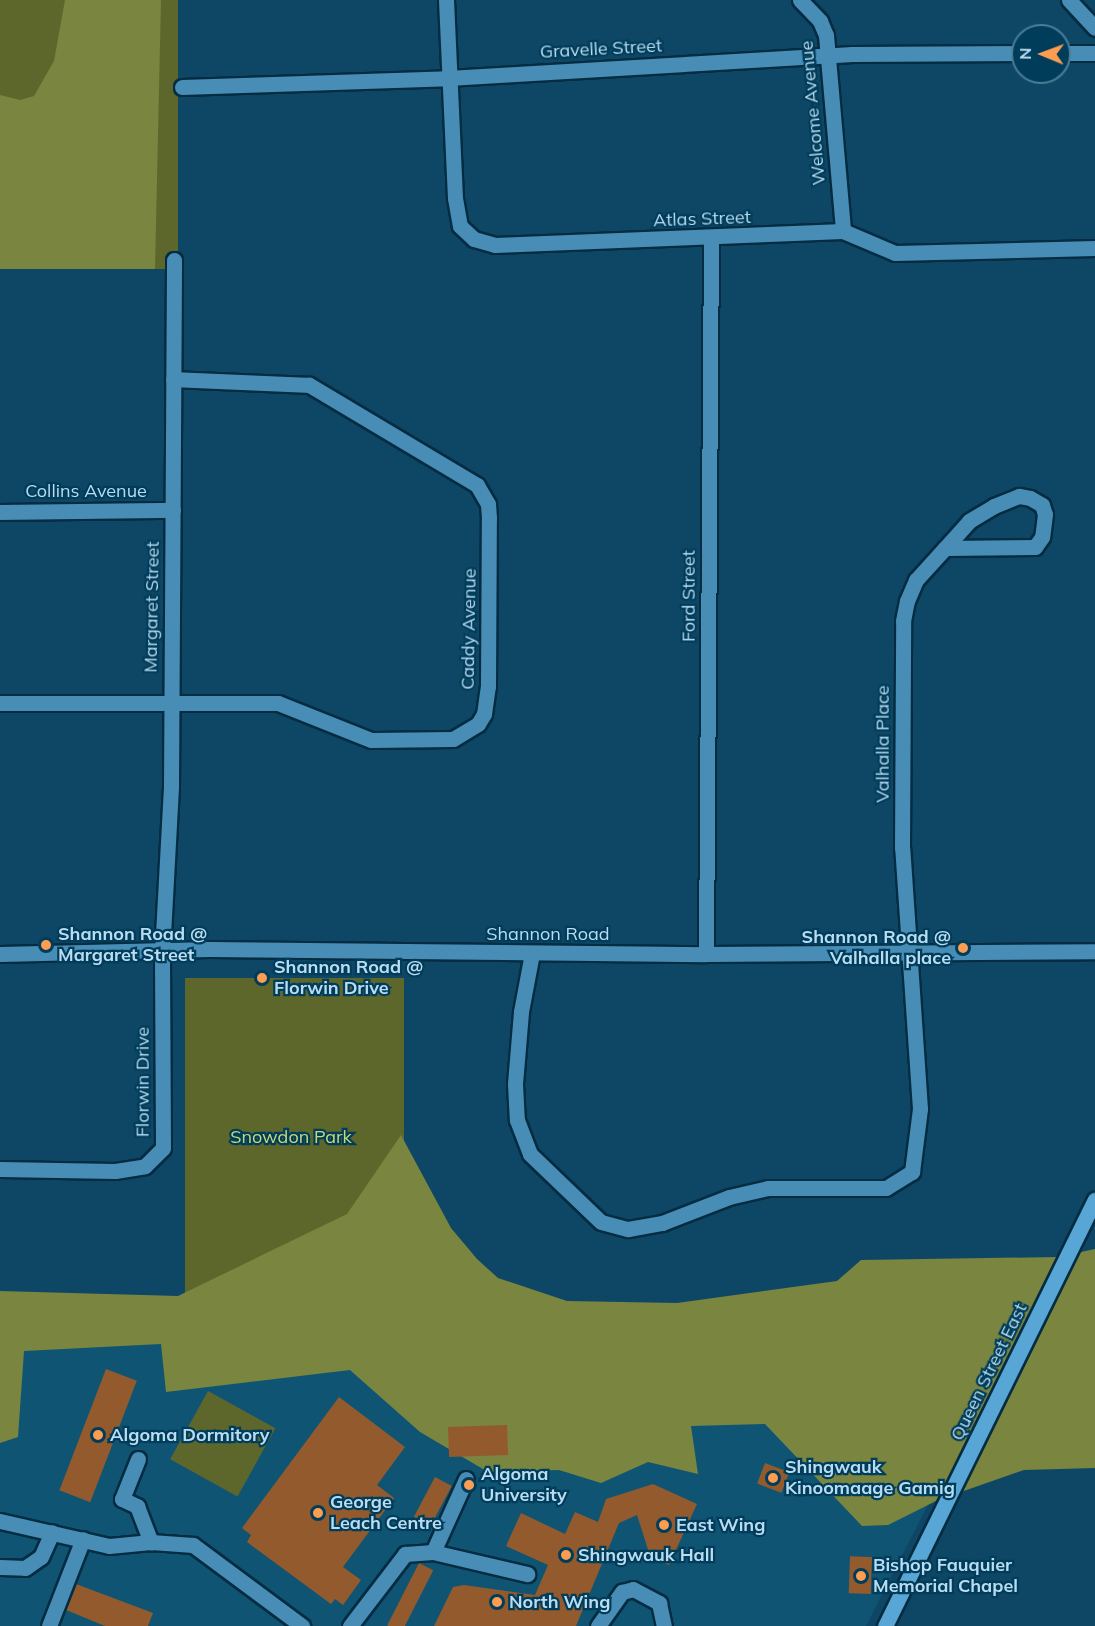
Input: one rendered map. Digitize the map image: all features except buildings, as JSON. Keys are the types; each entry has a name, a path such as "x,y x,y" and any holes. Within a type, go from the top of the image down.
{"main road":[{"name":"Queen Street East","path":"885,1626 1095,1200"}],"street":[{"name":"Atlas Street","path":"446,0 448,78 457,208 460,226 474,240 495,245 711,239 843,231 895,253 1095,248"},
{"name":"Welcome Avenue","path":"800,0 820,21 829,55 843,231"},
{"path":"1069,0 1095,28"},
{"name":"Gravelle Street","path":"182,87 448,78 829,55 1011,53"},
{"path":"1071,53 1095,53"},
{"name":"Ford Street","path":"706,954 711,239"},
{"name":"Margaret Street","path":"162,953 171,787 174,260"},
{"name":"Caddy Avenue","path":"0,703 278,703 357,738 440,741 453,739 477,724 487,702 488,687 489,518 488,504 477,485 309,385 173,379"},
{"name":"Valhalla Place","path":"532,953 521,1012 515,1084 517,1120 530,1154 601,1222 628,1229 662,1223 729,1197 768,1188 886,1188 912,1172 920,1109 902,848 903,621 916,580 969,521 994,506 1019,496 1041,505 1045,514 1042,537 1035,547 945,548"},
{"name":"Collins Avenue","path":"0,512 173,510"},
{"name":"Shannon Road","path":"0,954 162,953 209,949 706,954 1095,951"},
{"name":"Florwin Drive","path":"0,1169 115,1171 145,1166 163,1148 162,953"},
{"path":"138,1459 122,1499 136,1506 150,1542"},
{"path":"434,1552 466,1479"},
{"path":"0,1521 109,1546 150,1542 194,1545 302,1626"},
{"path":"0,1567 25,1568 41,1557 52,1532"},
{"path":"49,1626 83,1539"},
{"path":"350,1626 405,1554 434,1552 527,1574"},
{"path":"598,1626 622,1592 633,1589 659,1603 664,1626"}],"shaded area":[{"name":"Algoma University","path":"0,1318 1010,1344 866,1626 0,1626"}],"green space":[{"path":"0,0 178,0 178,269 0,269"},
{"path":"65,0 161,0 155,269 0,269 0,95 20,100 34,96 54,61"},
{"name":"Snowdon Park","path":"185,978 404,978 404,1296 185,1296"},
{"path":"401,1135 451,1228 477,1259 498,1278 567,1301 677,1303 837,1281 861,1260 1058,1257 1095,1249 1095,1468 1024,1470 938,1500 888,1525 862,1526 765,1424 691,1426 698,1474 648,1462 601,1483 559,1470 488,1472 420,1432 350,1370 166,1392 161,1344 24,1351 18,1437 0,1443 0,1291 178,1296 347,1214"},
{"path":"208,1391 275,1428 238,1497 170,1459"}],"place":[{"name":"Shannon Road @ Margaret Street","path":"46,945"},
{"name":"Shannon Road @ Valhalla place","path":"963,948"},
{"name":"Shannon Road @ Florwin Drive","path":"262,978"},
{"name":"Algoma Dormitory","path":"98,1435"},
{"name":"Shingwauk Kinoomaage Gamig","path":"773,1478"},
{"name":"Algoma University","path":"469,1485"},
{"name":"George Leach Centre","path":"318,1513"},
{"name":"East Wing","path":"664,1525"},
{"name":"Shingwauk Hall","path":"566,1555"},
{"name":"Bishop Fauquier Memorial Chapel","path":"861,1576"},
{"name":"North Wing","path":"497,1602"}]}
